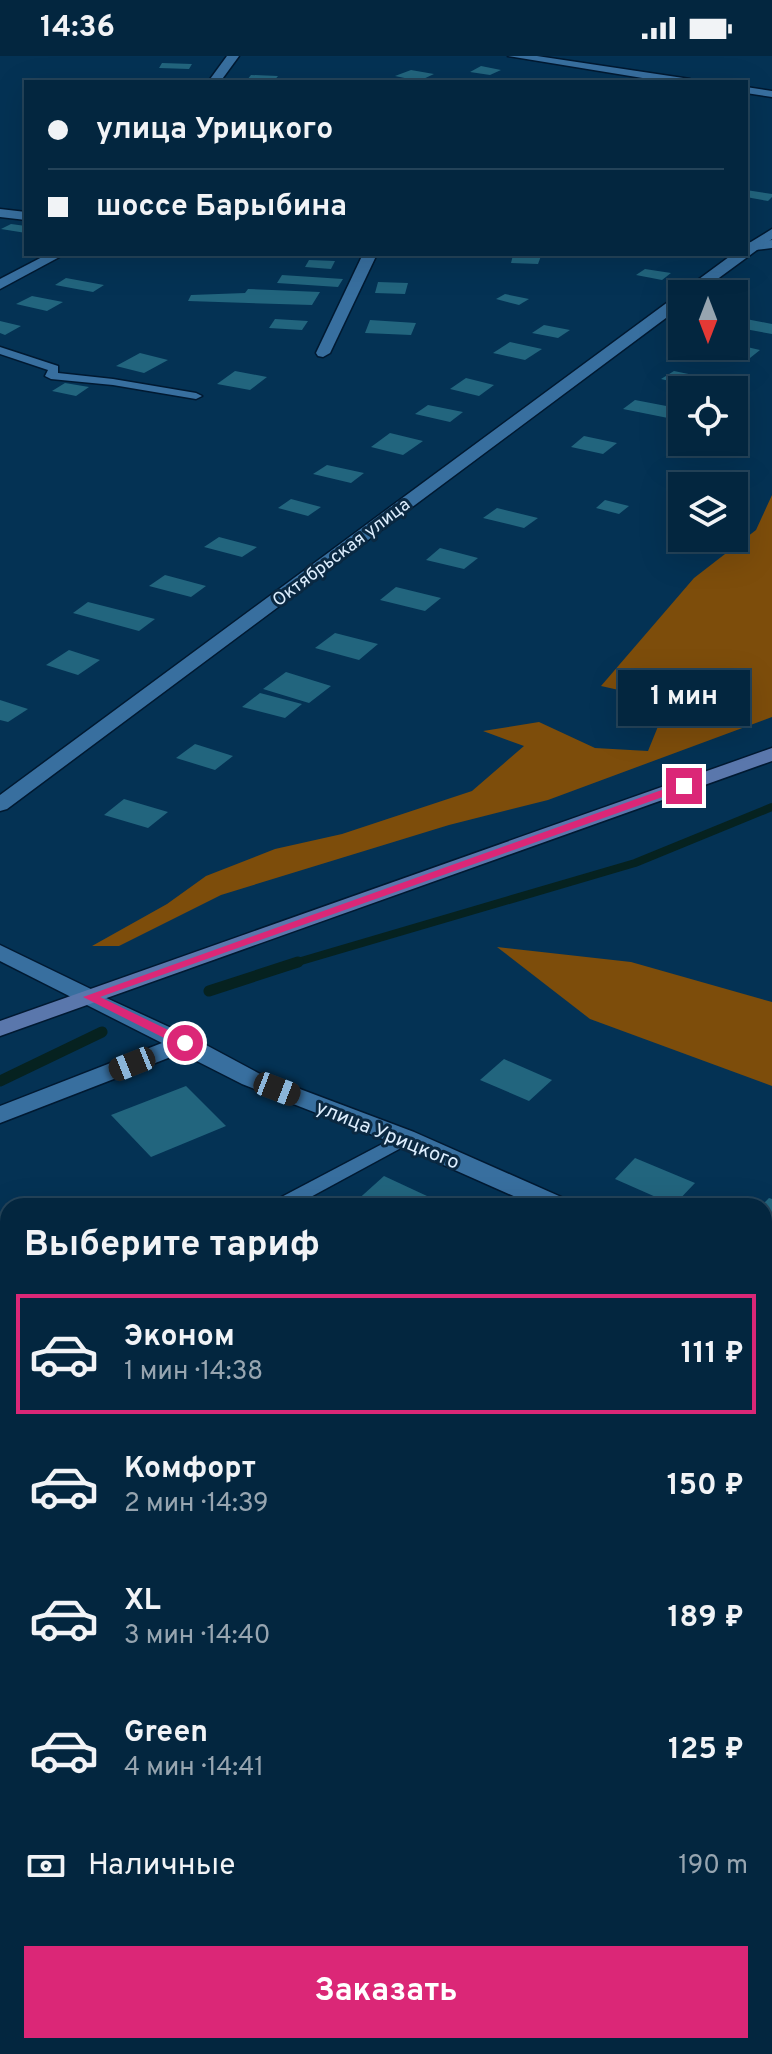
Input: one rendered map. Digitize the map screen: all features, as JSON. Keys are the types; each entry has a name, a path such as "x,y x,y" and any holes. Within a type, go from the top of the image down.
{"main road":[{"path":"0,1029 772,754"}],"street":[{"path":"215,80 233,56"},
{"path":"514,56 676,80"},
{"path":"569,74 604,56"},
{"path":"748,90 772,94"},
{"path":"0,213 24,216"},
{"path":"748,249 772,233"},
{"path":"748,250 772,244"},
{"path":"0,285 54,256"},
{"path":"323,353 369,256"},
{"path":"706,280 738,256"},
{"name":"Октябрьская улица","path":"0,805 668,309"},
{"name":"улица Урицкого","path":"0,952 251,1079 405,1138 541,1198"},
{"path":"0,1115 185,1043"}],"lane":[{"path":"0,350 54,368 51,376 113,382 196,396"},
{"path":"294,1198 405,1138"}],"shaded area":[{"path":"772,495 772,717 548,800 449,825 221,895 119,946 92,946 167,904 206,876 275,849 342,834 472,791 524,746 483,731 539,722 595,748 648,751 659,724 641,695 601,686 694,578 728,552 748,552 748,536 756,530"},
{"path":"497,947 631,962 772,1002 772,1086 590,1019"}],"building":[{"path":"162,63 192,64 189,69 159,68"},
{"path":"481,66 501,70 490,75 470,72"},
{"path":"411,70 434,74 421,80 395,76"},
{"path":"251,75 278,76 275,80 247,80"},
{"path":"748,190 772,194 768,201 748,197"},
{"path":"11,224 24,226 24,233 1,229"},
{"path":"513,256 541,256 538,264 511,263"},
{"path":"309,260 335,261 331,269 305,267"},
{"path":"645,269 671,273 662,280 636,275"},
{"path":"282,275 343,279 338,287 277,283"},
{"path":"66,278 104,285 93,292 55,285"},
{"path":"378,282 408,283 405,294 375,293"},
{"path":"248,289 320,292 312,305 188,301 191,295 245,293"},
{"path":"505,294 529,299 519,305 496,299"},
{"path":"32,296 63,302 47,311 16,304"},
{"path":"275,319 308,321 302,330 269,328"},
{"path":"748,319 772,324 772,334 748,330"},
{"path":"370,320 416,323 411,335 365,333"},
{"path":"0,321 21,326 5,335 0,333"},
{"path":"544,325 570,330 558,338 532,333"},
{"path":"510,342 542,349 525,360 493,353"},
{"path":"748,347 760,350 748,360"},
{"path":"140,353 168,360 144,373 116,366"},
{"path":"235,371 267,377 250,390 217,384"},
{"path":"674,371 698,376 668,376 668,381 661,379"},
{"path":"466,378 494,385 479,396 450,389"},
{"path":"65,383 89,387 76,396 52,391"},
{"path":"635,400 668,406 668,418 623,409"},
{"path":"428,405 463,412 450,422 415,414"},
{"path":"390,433 423,441 403,455 371,447"},
{"path":"584,436 617,443 603,454 571,447"},
{"path":"327,465 364,473 351,483 313,474"},
{"path":"291,499 321,507 308,516 278,508"},
{"path":"605,500 629,506 619,514 596,508"},
{"path":"497,508 538,518 524,528 483,518"},
{"path":"219,537 257,547 242,557 204,547"},
{"path":"440,548 478,558 464,569 426,560"},
{"path":"165,575 206,586 191,597 149,586"},
{"path":"396,587 441,598 425,611 380,600"},
{"path":"88,602 155,619 139,631 73,613"},
{"path":"335,633 378,644 359,660 315,648"},
{"path":"69,650 100,660 78,675 46,665"},
{"path":"286,672 331,686 309,703 263,689"},
{"path":"260,693 302,704 285,718 242,707"},
{"path":"0,700 28,709 8,722 0,720"},
{"path":"195,744 233,756 215,770 176,758"},
{"path":"124,799 168,812 148,828 104,815"},
{"path":"504,1059 552,1080 529,1101 480,1080"},
{"path":"186,1086 226,1126 151,1157 111,1115"},
{"path":"635,1158 695,1183 681,1198 658,1198 615,1179"},
{"path":"384,1176 427,1196 425,1198 360,1198"}],"waterway":[{"path":"291,964 635,863 772,807"},
{"path":"209,991 298,962"},
{"path":"0,1081 102,1032"}],"route":[{"path":"185,1043 89,997 684,786"}]}
